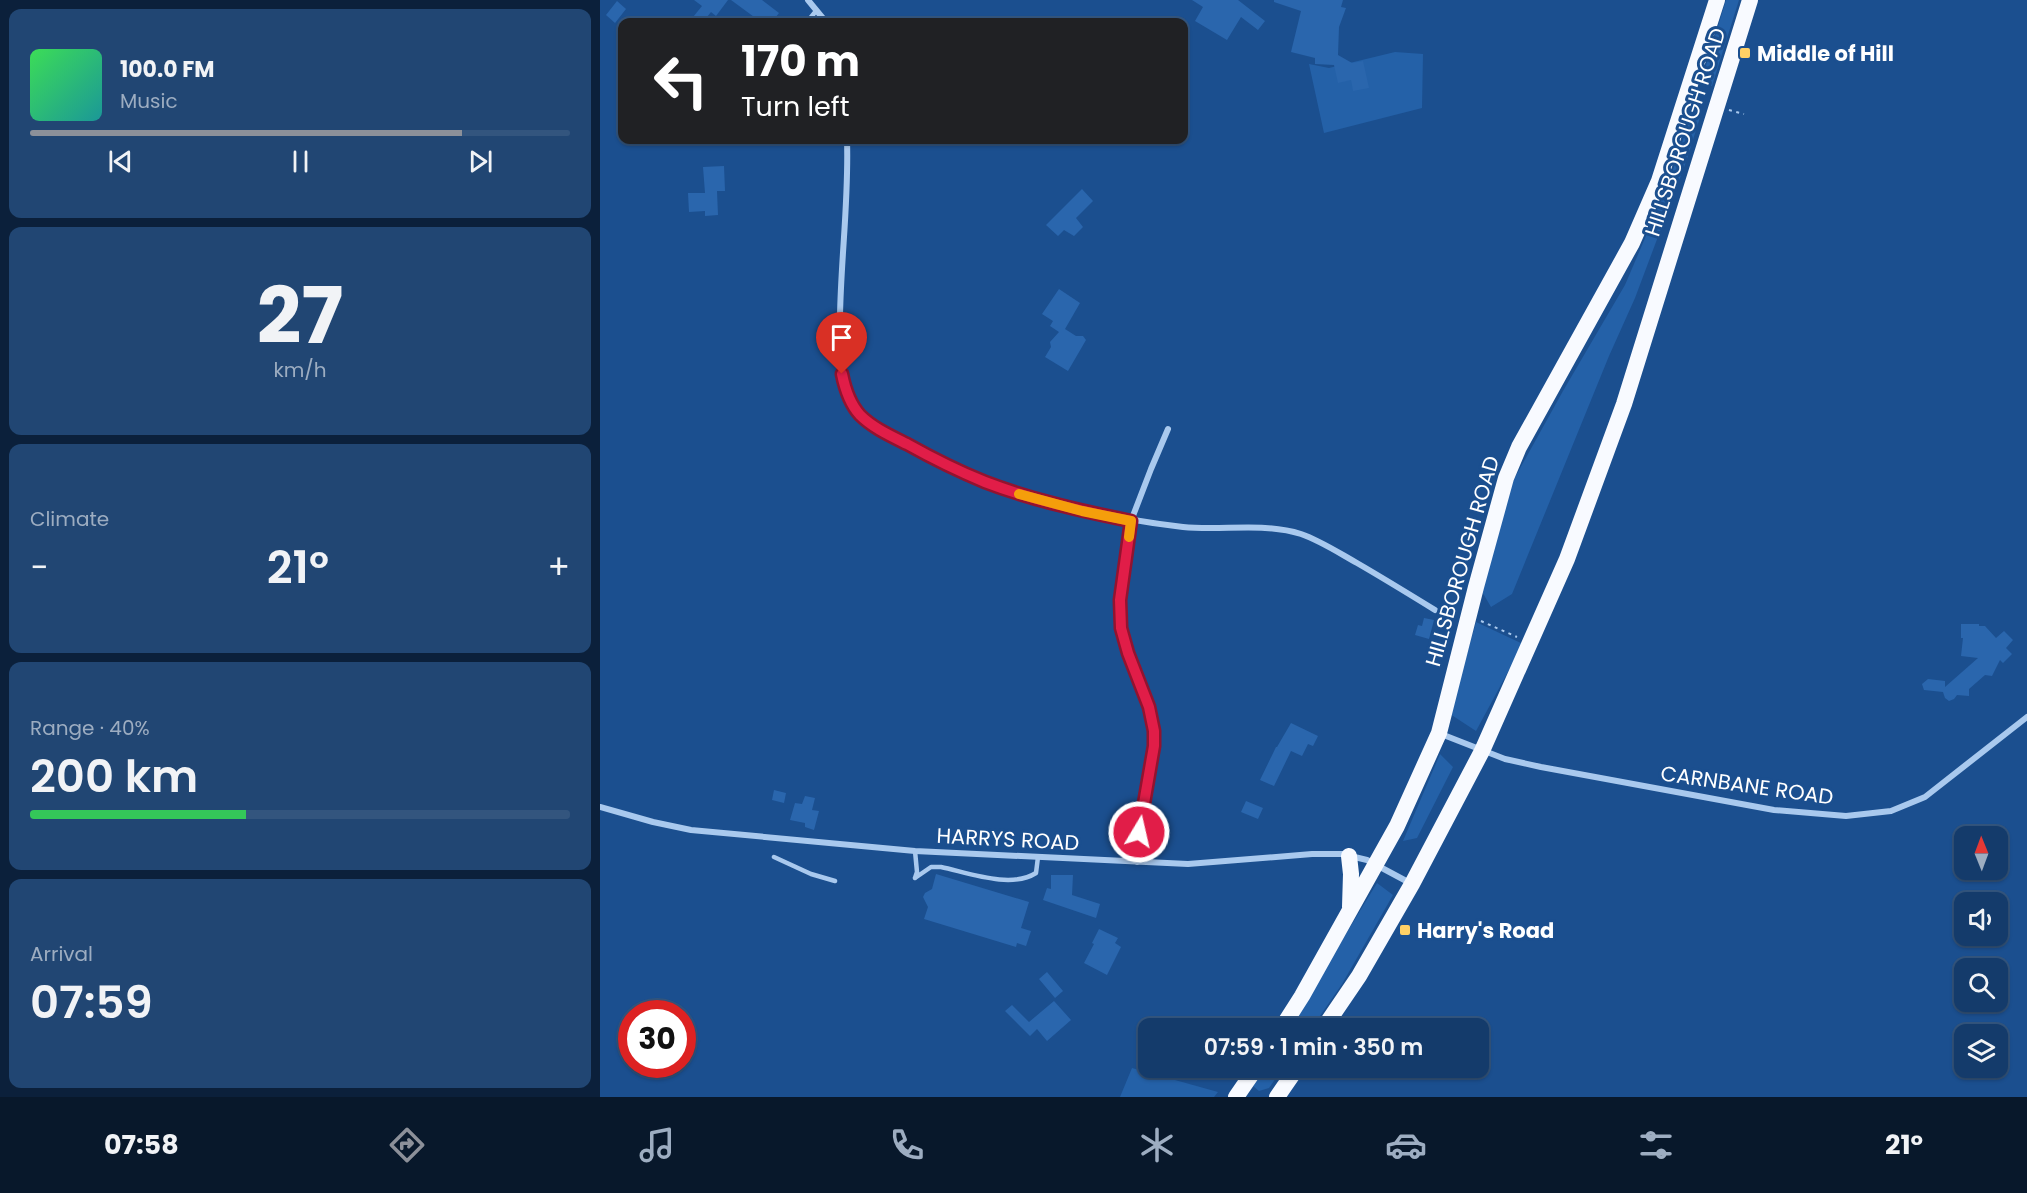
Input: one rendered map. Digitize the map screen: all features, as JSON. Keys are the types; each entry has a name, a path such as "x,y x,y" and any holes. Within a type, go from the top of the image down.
{"highway":[{"name":"HILLSBOROUGH ROAD","path":"1288,1018 1397,826 1438,734 1506,478 1519,447 1632,243 1644,216 1659,181 1717,0"},
{"name":"HILLSBOROUGH ROAD","path":"1330,1018 1359,975 1412,884 1482,751 1567,559 1624,404 1750,0"},
{"path":"1349,856 1351,874 1349,911"},
{"path":"1236,1097 1249,1078"},
{"path":"1277,1097 1290,1078"}],"street":[{"path":"808,0 822,18"},
{"path":"847,144 839,360 845,387 852,404 861,416 877,429 985,482 1082,511 1131,521 1188,527 1276,529 1302,534 1435,610"},
{"path":"1137,862 1139,832 1154,746 1154,731 1149,707 1121,628 1120,600 1131,521 1168,429"},
{"name":"CARNBANE ROAD","path":"1438,734 1504,759 1541,767 1774,810 1846,816 1891,811 1925,797 2027,717"},
{"name":"HARRYS ROAD","path":"600,807 691,830 915,850 1188,864 1312,854 1342,854 1367,860 1412,884"}],"lane":[{"path":"811,18 816,12"},
{"path":"915,850 917,872 915,878 931,867 941,867 1008,881 1029,877 1036,873 1038,857"},
{"path":"774,857 811,874 835,881"}],"path":[{"path":"1435,610 1461,611 1530,643"}],"shaded area":[{"path":"1726,0 1739,0 1712,86 1700,85"},
{"path":"1395,52 1423,54 1422,108 1324,133 1309,64 1329,68"},
{"path":"1693,110 1702,111 1686,162 1635,298 1512,594 1491,607 1481,590 1513,481 1625,285 1669,182"},
{"path":"1476,622 1523,644 1476,731 1450,714"},
{"path":"1440,754 1453,767 1417,838 1403,841"},
{"path":"1377,883 1393,895 1342,984 1319,1018 1295,1018"},
{"path":"1132,1068 1138,1070 1138,1078 1168,1078 1218,1092 1214,1097 1120,1097"},
{"path":"1257,1078 1276,1078 1269,1088 1259,1091 1253,1086"}],"building":[{"path":"694,0 728,0 716,16 711,12 706,18 692,18 702,6"},
{"path":"731,0 762,0 779,13 775,18 756,18"},
{"path":"1192,0 1238,0 1265,21 1258,30 1241,17 1227,40 1195,21 1203,7"},
{"path":"1274,0 1343,0 1341,7 1346,8 1339,27 1338,55 1352,63 1363,61 1369,88 1353,91 1351,80 1338,83 1334,65 1315,64 1315,58 1291,52 1301,11 1274,2"},
{"path":"617,1 626,9 615,23 606,15"},
{"path":"724,166 725,191 717,191 718,215 705,216 705,211 689,212 688,193 705,193 703,167"},
{"path":"1082,189 1093,201 1076,218 1083,227 1074,236 1064,230 1058,236 1046,225"},
{"path":"1059,289 1080,303 1065,329 1076,336 1083,336 1086,340 1068,371 1045,357 1051,347 1050,342 1059,332 1050,326 1053,321 1042,314"},
{"path":"1424,618 1434,620 1429,639 1415,635 1418,625 1422,626"},
{"path":"1961,624 1985,626 1996,638 2004,631 2013,640 2006,648 2012,654 2003,663 2000,660 1992,676 1985,675 1969,689 1969,696 1957,695 1949,701 1943,692 1924,690 1922,684 1928,679 1945,681 1945,687 1978,658 1961,656 1963,638 1961,638"},
{"path":"1291,723 1318,736 1313,746 1308,744 1302,756 1291,751 1274,786 1260,780"},
{"path":"774,790 786,793 784,803 772,800"},
{"path":"805,796 815,798 812,810 819,811 814,830 805,827 805,823 790,820 795,803 802,804"},
{"path":"1246,801 1263,808 1258,819 1241,812"},
{"path":"936,874 1029,902 1021,928 1031,931 1026,946 1017,943 1016,947 924,919 928,907 923,897 932,889"},
{"path":"1051,875 1073,875 1072,895 1100,904 1096,918 1043,900 1047,888 1051,889"},
{"path":"1099,929 1118,938 1115,943 1121,947 1107,975 1084,963"},
{"path":"1047,972 1063,991 1055,998 1039,979"},
{"path":"1054,1001 1071,1020 1047,1041 1037,1029 1030,1036 1005,1011 1012,1005 1029,1022"}],"slow traffic":[{"path":"1019,494 1131,521 1129,537"}],"place":[{"name":"Middle of Hill","path":"1745,53"},
{"name":"Harry's Road","path":"1405,930"}],"route":[{"path":"842,374 852,404 861,416 877,429 931,457 985,482 1020,494 1082,511 1131,521 1120,600 1121,628 1149,707 1154,731 1154,746 1139,832"}]}
